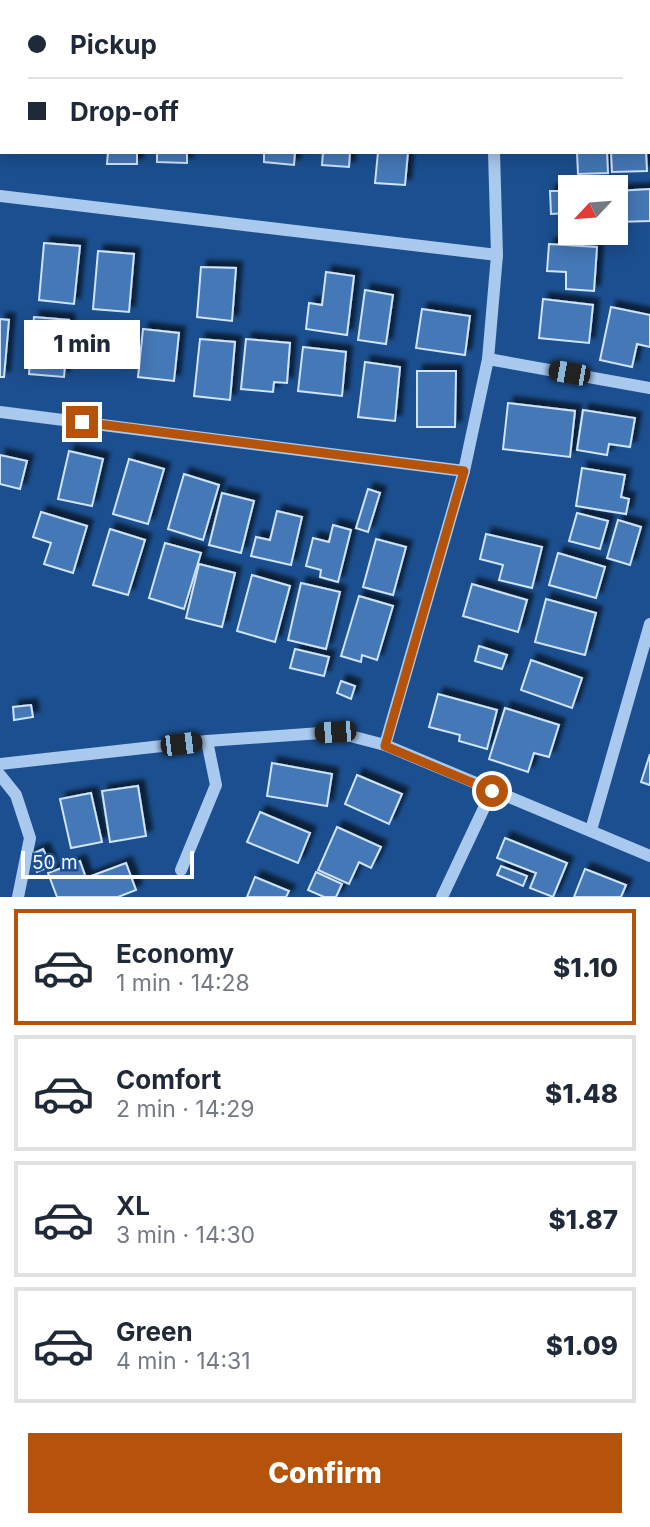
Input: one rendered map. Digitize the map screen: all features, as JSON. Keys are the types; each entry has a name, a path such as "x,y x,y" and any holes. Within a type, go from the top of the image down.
{"street":[{"path":"385,746 464,471 488,359 497,255 494,154"},
{"path":"0,196 497,255"},
{"path":"488,359 650,388"},
{"path":"0,412 464,471"},
{"path":"591,830 650,624"},
{"path":"0,764 207,741 335,732 385,746 650,856"},
{"path":"181,870 216,785 207,741"},
{"path":"0,775 16,795 30,838 18,897"},
{"path":"442,897 492,791"}],"building":[{"path":"108,154 137,154 137,164 107,164"},
{"path":"157,154 187,154 187,163 157,162"},
{"path":"264,154 295,154 294,165 264,162"},
{"path":"323,154 350,154 349,167 322,165"},
{"path":"378,154 408,154 405,185 375,183"},
{"path":"577,154 607,154 608,173 578,174"},
{"path":"611,154 646,154 647,171 612,172"},
{"path":"650,189 650,221 628,222 628,190"},
{"path":"550,191 558,191 558,214 551,214"},
{"path":"44,243 80,246 74,304 39,300"},
{"path":"549,244 597,247 594,291 566,289 566,272 547,271"},
{"path":"98,251 134,254 129,312 93,309"},
{"path":"201,267 236,268 232,321 197,317"},
{"path":"326,272 354,276 347,335 306,329 309,303 322,305"},
{"path":"365,290 393,295 386,344 358,340"},
{"path":"543,299 593,305 589,343 539,338"},
{"path":"611,307 650,315 650,347 637,344 632,367 600,360"},
{"path":"422,309 470,316 465,355 416,348"},
{"path":"34,317 69,320 64,377 29,374"},
{"path":"0,319 9,320 4,377 0,377"},
{"path":"143,329 179,333 174,381 138,377"},
{"path":"200,339 235,342 230,400 194,396"},
{"path":"246,339 290,343 287,383 274,382 273,392 241,389"},
{"path":"303,347 346,352 342,396 298,391"},
{"path":"365,362 400,367 395,421 358,417"},
{"path":"417,371 456,371 455,427 417,427"},
{"path":"508,403 575,411 570,457 503,449"},
{"path":"583,410 635,418 630,447 609,444 607,455 577,450"},
{"path":"69,451 103,459 92,506 58,499"},
{"path":"0,455 27,461 20,489 0,484"},
{"path":"129,459 164,469 148,524 113,514"},
{"path":"582,468 625,475 621,497 629,499 626,514 576,506"},
{"path":"184,474 219,485 203,540 168,529"},
{"path":"368,489 380,493 368,532 356,528"},
{"path":"222,493 254,501 241,553 209,545"},
{"path":"277,511 302,517 291,565 251,556 256,537 270,540"},
{"path":"41,512 87,526 73,573 44,564 51,543 33,537"},
{"path":"577,513 608,521 600,549 569,541"},
{"path":"618,520 641,527 630,565 607,558"},
{"path":"333,525 351,530 338,582 320,577 321,570 306,566 313,538 329,542"},
{"path":"110,529 145,540 128,595 93,585"},
{"path":"486,534 542,547 532,588 499,580 503,565 480,559"},
{"path":"376,539 406,547 393,595 363,587"},
{"path":"165,543 201,553 184,609 149,598"},
{"path":"558,553 605,567 596,598 549,585"},
{"path":"199,564 235,573 222,627 186,618"},
{"path":"252,575 290,586 275,642 237,631"},
{"path":"301,583 340,592 326,649 288,640"},
{"path":"472,584 527,600 518,632 463,616"},
{"path":"359,596 393,606 377,660 362,655 361,662 341,656"},
{"path":"546,599 596,613 585,655 535,642"},
{"path":"479,646 507,655 502,669 475,661"},
{"path":"295,649 329,657 324,676 290,668"},
{"path":"531,660 582,678 572,708 521,690"},
{"path":"341,681 355,686 351,699 337,693"},
{"path":"438,694 497,710 487,749 459,741 460,735 429,727"},
{"path":"31,705 33,717 14,720 13,707"},
{"path":"505,708 559,725 549,757 534,753 528,772 489,759"},
{"path":"650,754 650,785 641,782"},
{"path":"272,763 332,774 327,806 267,796"},
{"path":"357,775 402,794 389,824 345,804"},
{"path":"138,786 146,836 110,842 102,791"},
{"path":"91,793 102,842 71,848 60,799"},
{"path":"260,812 310,833 298,863 247,842"},
{"path":"337,827 381,847 371,868 359,862 349,884 318,870"},
{"path":"505,838 567,863 553,897 530,888 536,873 497,858"},
{"path":"43,849 51,866 37,872 30,855"},
{"path":"80,861 86,878 126,863 136,890 118,897 57,897 48,873"},
{"path":"501,866 527,876 523,886 497,875"},
{"path":"585,869 626,885 621,897 574,897"},
{"path":"316,872 342,884 336,897 324,897 308,890"},
{"path":"255,877 289,891 286,897 247,897"}],"route":[{"path":"82,422 464,471 385,746 492,791"}]}
